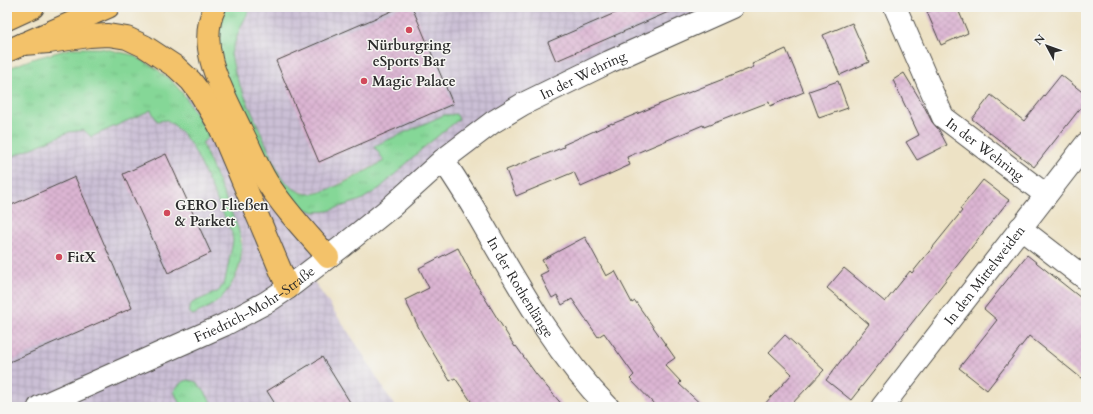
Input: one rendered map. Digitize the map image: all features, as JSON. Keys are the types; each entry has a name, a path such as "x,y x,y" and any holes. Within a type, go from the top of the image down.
{"highway":[{"path":"7,18 33,7"},
{"path":"15,48 108,7"},
{"path":"215,7 208,26 208,43 212,64 220,86 266,181 284,206 328,257"},
{"path":"15,48 89,36 108,35 127,38 144,46 176,67 200,92 219,125 288,288"}],"street":[{"name":"In der Wehring","path":"444,160 493,122 523,104 608,62 732,7"},
{"name":"In der Wehring","path":"895,7 943,117 1046,195"},
{"name":"In den Mittelweiden","path":"882,407 1086,144"},
{"name":"Friedrich-Mohr-Straße","path":"39,407 224,325 267,302 288,288 391,207 444,160"},
{"name":"In der Rothenlänge","path":"444,160 530,306 573,367 598,398 608,407"},
{"path":"1020,228 1086,279"}],"shaded area":[{"path":"251,7 738,7 524,105 311,277 359,348 395,407 214,407 205,392 174,391 181,407 7,407 7,159 69,132 84,130 91,137 151,110 174,125 193,147 231,230 233,241 225,281 219,291 192,303 189,308 190,313 216,303 232,284 239,270 242,254 242,240 202,142 209,135 184,96 224,78 295,205 314,212 328,211 361,200 459,119 374,146 385,160 328,190 309,194 293,189 280,176 234,74 231,53 241,26"}],"green space":[{"path":"224,7 251,7 241,26 231,53 235,74 280,176 292,188 300,192 308,194 326,191 384,161 374,146 444,115 456,114 459,119 423,148 380,188 361,200 328,211 314,212 295,205 288,199 224,78 215,43"},
{"path":"73,48 101,48 133,55 154,67 173,82 184,95 209,136 202,143 238,228 241,254 235,277 225,294 213,305 193,315 190,313 189,308 192,303 219,291 225,281 233,241 231,230 197,155 188,140 175,126 167,120 157,121 151,110 91,137 84,130 69,132 7,159 7,69 32,59"},
{"path":"188,380 196,382 205,392 214,407 181,407 174,391 180,384"}],"building":[{"name":"Magic Palace","path":"401,7 412,7 453,104 319,162 276,61"},
{"path":"629,7 680,7 556,61 548,42"},
{"path":"938,7 957,7 968,33 941,45 927,12"},
{"path":"852,23 869,62 840,75 823,35"},
{"path":"786,49 804,92 770,106 769,102 704,127 703,125 627,157 630,165 581,187 574,172 516,196 506,170 564,147 563,145 612,123 754,67 752,64"},
{"path":"904,73 947,145 917,160 906,142 919,135 893,80"},
{"path":"1061,75 1086,95 1086,101 1034,167 972,119 991,95 1024,121"},
{"path":"838,81 848,108 819,118 809,91"},
{"name":"GERO Fließen & Parkett","path":"166,154 211,253 168,273 123,174"},
{"name":"FitX","path":"75,177 132,308 7,363 7,207"},
{"path":"983,180 1009,200 851,400 826,380 869,324 827,288 844,268 885,302 910,271 912,273 962,211 960,209"},
{"path":"585,237 606,276 615,271 632,303 635,301 675,358 665,365 681,382 679,384 704,407 657,407 630,379 634,375 604,333 598,337 572,299 562,305 557,295 552,298 540,275 548,271 542,260"},
{"path":"458,248 478,287 515,347 516,346 536,374 564,407 475,407 455,378 450,381 423,336 405,300 429,288 419,268"},
{"path":"1027,255 1086,302 1086,382 1029,336 987,390 959,368 997,320 984,309"},
{"path":"785,335 824,370 789,407 762,407 792,374 769,352"},
{"path":"322,357 353,407 277,407 267,391"}],"place":[{"name":"Nürburgring eSports Bar","path":"409,30"},
{"name":"Magic Palace","path":"364,81"},
{"name":"GERO Fließen & Parkett","path":"167,213"},
{"name":"FitX","path":"59,257"}]}
